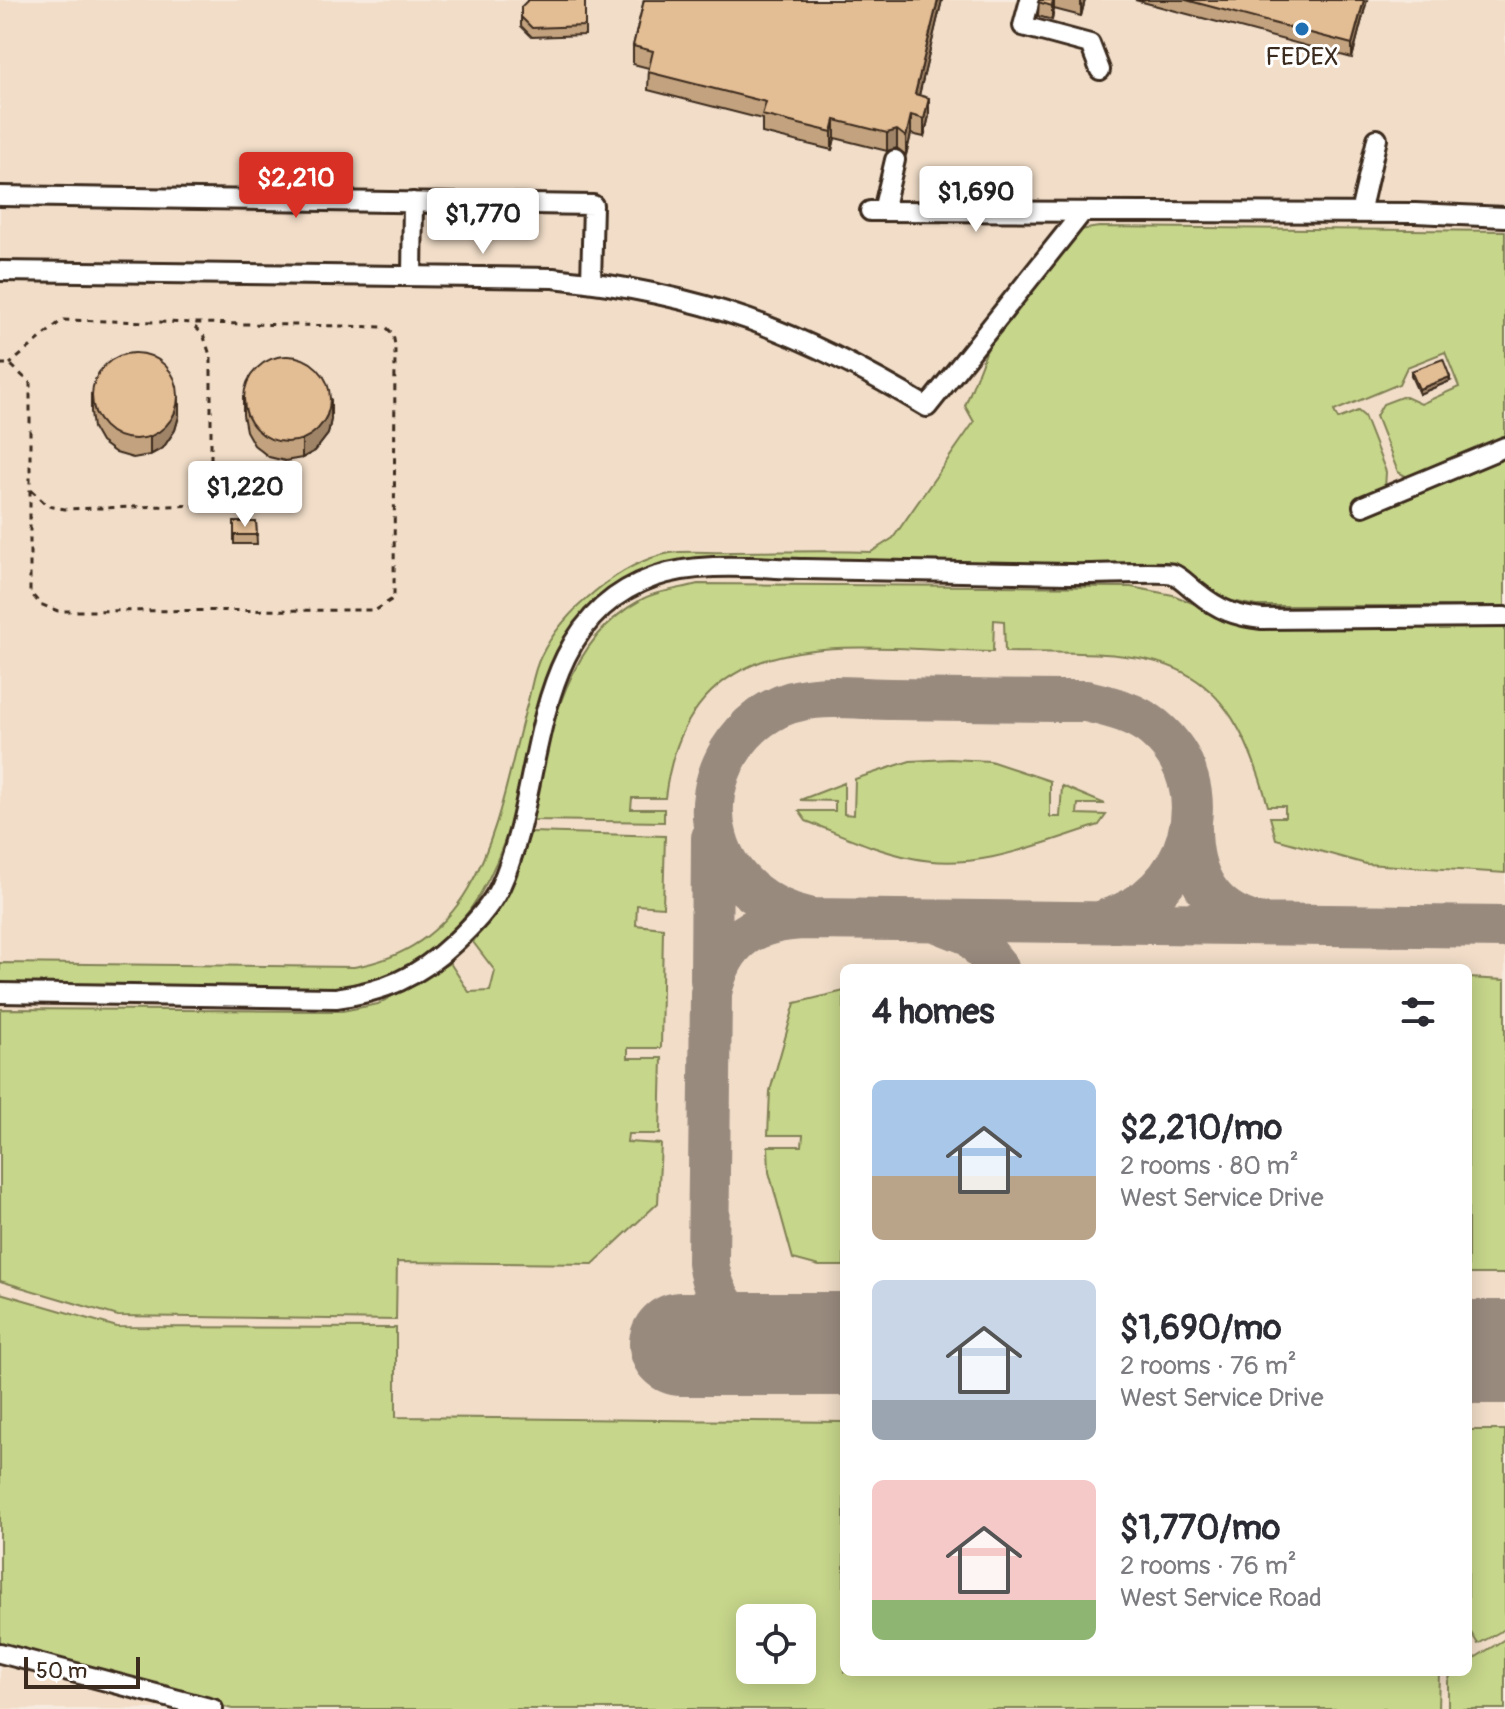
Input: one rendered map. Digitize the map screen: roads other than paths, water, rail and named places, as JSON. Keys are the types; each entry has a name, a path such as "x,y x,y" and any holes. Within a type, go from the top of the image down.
{"street":[{"path":"1030,0 1023,26 1090,44 1100,70"},
{"path":"1360,213 1377,139"},
{"path":"895,160 876,211 1360,213 1505,217"},
{"path":"0,196 593,205 591,282"},
{"path":"412,276 413,202"},
{"path":"0,271 412,276 591,282 689,299 757,320 831,351 927,407 1081,214"},
{"path":"1363,506 1505,447"},
{"path":"0,993 336,998 377,992 409,976 440,956 470,928 499,889 522,824 558,669 575,636 597,612 622,593 655,576 691,570 771,568 1172,573 1231,615 1262,619 1505,617"},
{"path":"0,1653 213,1709"}],"place":[{"name":"FEDEX","path":"1302,29"}]}
